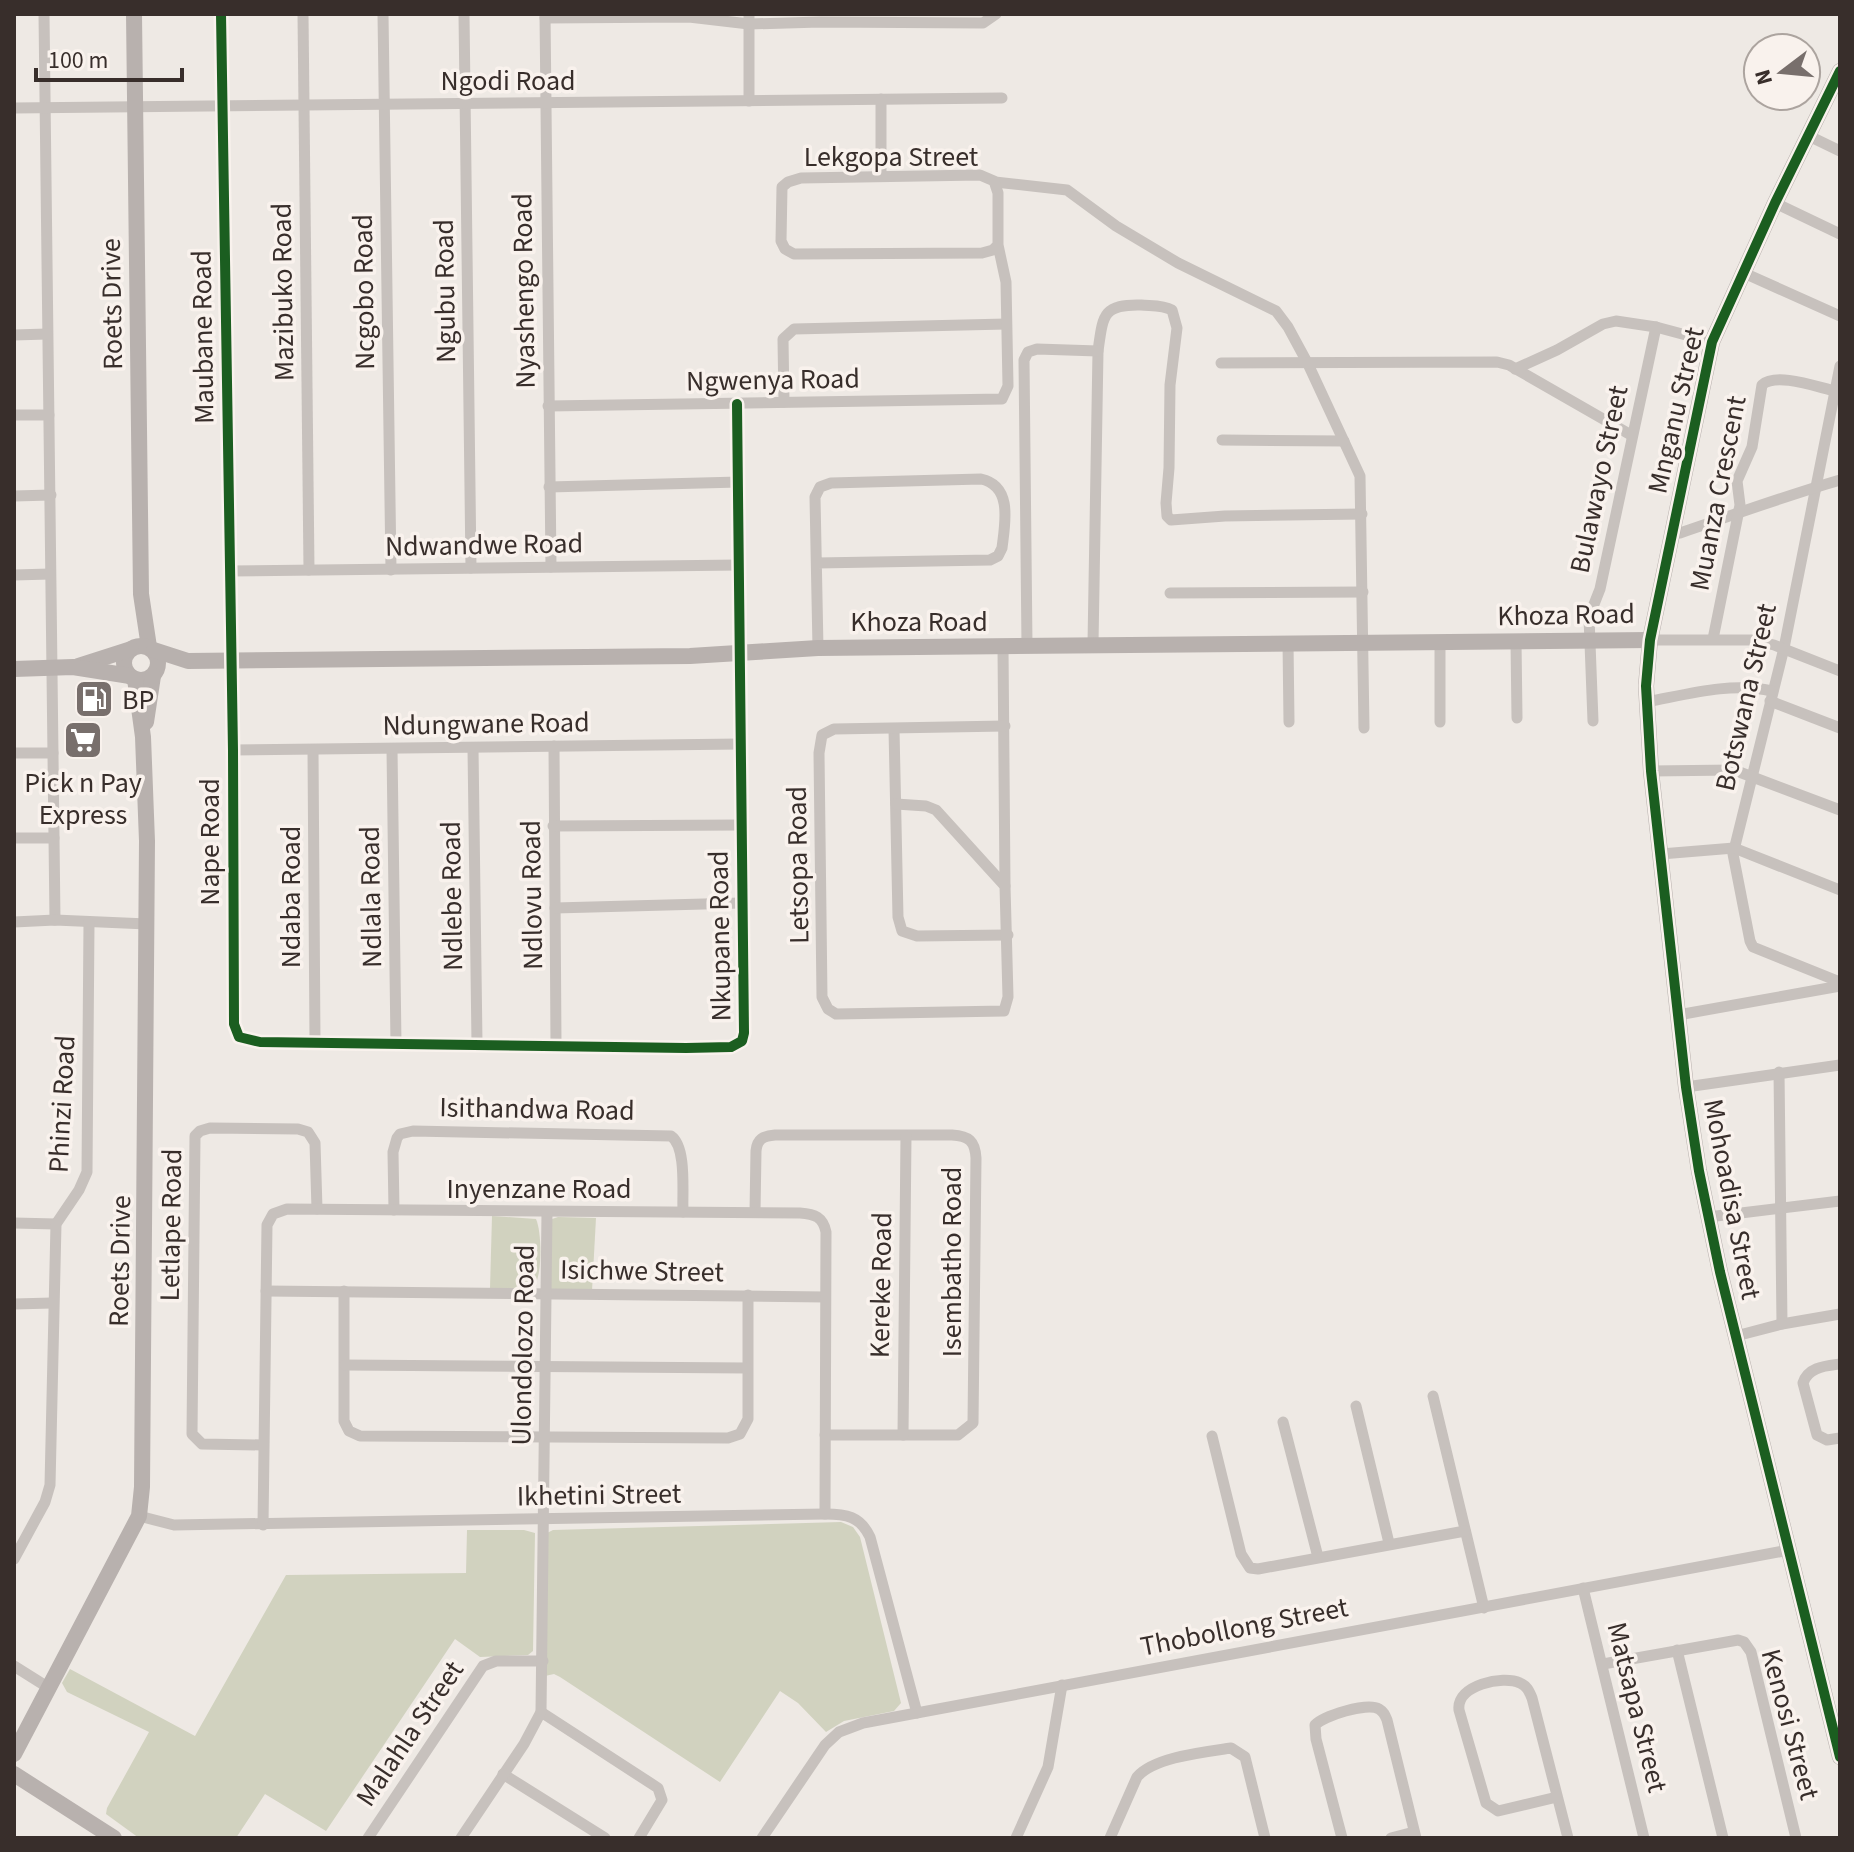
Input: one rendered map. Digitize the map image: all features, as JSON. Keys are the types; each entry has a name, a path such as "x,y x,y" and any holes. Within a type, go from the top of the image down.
{"street":[{"path":"44,14 55,920"},
{"name":"Roets Drive","path":"134,14 141,594 152,649"},
{"name":"Maubane Road","path":"221,14 230,660"},
{"name":"Mazibuko Road","path":"303,14 309,570"},
{"name":"Ncgobo Road","path":"383,14 391,570"},
{"name":"Ngubu Road","path":"464,14 471,568"},
{"path":"545,16 983,23 996,14"},
{"name":"Nyashengo Road","path":"545,16 551,567"},
{"path":"749,19 749,101"},
{"name":"Mnganu Street","path":"1650,640 1712,342 1840,71"},
{"name":"Ngodi Road","path":"14,108 1002,98"},
{"path":"881,99 881,175"},
{"path":"1809,136 1840,151"},
{"name":"Lekgopa Street","path":"998,245 982,253 797,254 788,251 782,244 782,190 786,183 805,178 881,175 980,175 995,182 998,193 998,245 1005,269 1008,386 1004,397 998,400"},
{"path":"995,182 1067,190 1116,226 1178,263 1276,311 1288,327 1360,476 1364,728"},
{"path":"1775,203 1840,234"},
{"path":"1744,273 1840,316"},
{"path":"1093,644 1098,351 1101,327 1108,311 1123,305 1162,306 1172,310 1177,328 1170,385 1167,516 1173,521 1225,516 1362,514"},
{"path":"1515,369 1603,324 1629,321 1712,342"},
{"path":"784,402 783,339 794,329 1006,324"},
{"name":"Bulawayo Street","path":"1593,721 1589,612 1600,589 1656,327"},
{"path":"14,335 47,334"},
{"path":"1027,645 1024,360 1028,352 1037,349 1098,351"},
{"path":"1221,363 1497,362 1515,369 1631,435"},
{"name":"Botswana Street","path":"1840,366 1784,648 1734,848 1734,865 1752,945 1760,952 1840,984"},
{"name":"Muanza Crescent","path":"1713,639 1740,505 1737,481 1752,447 1762,385 1766,380 1778,378 1835,391"},
{"name":"Ngwenya Road","path":"548,406 998,400"},
{"name":"Nkupane Road","path":"234,1024 239,1037 249,1041 724,1048 742,1041 737,404"},
{"path":"14,415 49,415"},
{"path":"1222,440 1344,441"},
{"path":"817,563 990,560 998,556 1002,548 1003,496 991,481 966,479 831,483 820,487 815,497 818,648"},
{"path":"1680,533 1840,480"},
{"path":"549,487 739,482"},
{"path":"14,496 51,495"},
{"name":"Ndwandwe Road","path":"230,571 739,565"},
{"path":"14,575 50,574"},
{"path":"1170,593 1363,592"},
{"name":"Roets Drive","path":"131,648 141,594"},
{"path":"1650,640 1752,640 1784,648 1840,671"},
{"name":"Khoza Road","path":"152,649 188,661 690,656 818,648 1093,644 1650,640"},
{"name":"Mohoadisa Street","path":"1650,640 1647,702 1651,771 1686,1087 1708,1217 1789,1550 1836,1719 1840,1757"},
{"path":"1516,641 1517,718"},
{"path":"1288,642 1289,722"},
{"path":"1440,642 1440,722"},
{"path":"14,669 73,667 144,680 154,675 159,665 152,649 142,645 73,667"},
{"path":"894,729 898,917 902,931 917,936 1008,935 1003,647"},
{"path":"131,648 124,660 125,669 132,677"},
{"name":"Nape Road","path":"230,660 234,1024"},
{"name":"Khoza Road","path":"154,675 188,661"},
{"name":"Roets Drive","path":"143,737 154,675"},
{"name":"Roets Drive","path":"14,1754 139,1516 143,1471 147,924 143,737 132,677"},
{"path":"1647,702 1750,686 1840,728"},
{"name":"Letsopa Road","path":"1005,726 834,729 820,739 822,977 825,1006 836,1014 1004,1011 1007,1006 1008,935"},
{"name":"Ndungwane Road","path":"233,750 740,744"},
{"name":"Ndlovu Road","path":"554,746 556,1044"},
{"name":"Ndlebe Road","path":"473,748 477,1043"},
{"name":"Ndlala Road","path":"392,749 396,1044"},
{"name":"Ndaba Road","path":"313,750 315,1043"},
{"path":"14,753 53,753"},
{"path":"1651,771 1714,769 1751,775 1840,810"},
{"path":"896,804 926,806 936,810 1005,886"},
{"path":"553,826 741,825"},
{"path":"14,838 54,838"},
{"path":"1661,854 1734,848 1840,890"},
{"path":"555,908 741,903"},
{"path":"14,922 55,920 147,924"},
{"name":"Phinzi Road","path":"56,1224 87,1172 89,923"},
{"path":"1678,1015 1840,984"},
{"path":"1686,1087 1840,1065 1840,1077"},
{"path":"1779,1072 1782,1324"},
{"name":"Letlape Road","path":"263,1445 202,1444 192,1434 194,1140 197,1133 210,1128 298,1129 308,1132 315,1143 317,1209"},
{"name":"Isithandwa Road","path":"394,1210 394,1144 400,1134 413,1131 671,1136 676,1139 680,1149 683,1212"},
{"name":"Isembatho Road","path":"755,1212 756,1151 757,1144 763,1138 775,1135 960,1135 971,1139 976,1150 975,1416 971,1427 958,1435 825,1435"},
{"name":"Kereke Road","path":"903,1435 906,1136"},
{"path":"1708,1217 1840,1201"},
{"name":"Inyenzane Road","path":"263,1525 267,1220 279,1211 317,1209 755,1212 809,1213 821,1218 826,1232 825,1514"},
{"name":"Ulondolozo Road","path":"464,1837 541,1712 547,1212"},
{"path":"14,1223 56,1224 50,1485 45,1502 14,1559"},
{"name":"Isichwe Street","path":"266,1291 825,1297"},
{"path":"344,1291 344,1421 353,1435 545,1438 736,1436 743,1431 748,1419 748,1295"},
{"path":"14,1304 52,1303"},
{"path":"1736,1336 1840,1314"},
{"path":"1840,1364 1815,1369 1808,1373 1803,1383 1817,1435 1827,1440 1840,1438"},
{"path":"345,1365 747,1368"},
{"path":"1433,1396 1484,1608"},
{"path":"1356,1406 1389,1543"},
{"path":"1283,1422 1318,1557"},
{"path":"1212,1436 1241,1554 1250,1568 1465,1531"},
{"name":"Ikhetini Street","path":"139,1516 174,1525 852,1516 860,1521 870,1537 917,1713"},
{"name":"Thobollong Street","path":"762,1838 831,1738 863,1723 1789,1550"},
{"name":"Matsapa Street","path":"1583,1588 1644,1838"},
{"name":"Kenosi Street","path":"1603,1664 1738,1640 1748,1645 1796,1838"},
{"path":"1677,1650 1723,1838"},
{"name":"Malahla Street","path":"368,1838 483,1666 508,1660 543,1661"},
{"path":"14,1666 49,1688"},
{"path":"1557,1797 1498,1811 1490,1808 1483,1797 1458,1704 1463,1693 1470,1688 1510,1681 1524,1685 1532,1698 1568,1838"},
{"path":"1016,1838 1046,1774 1062,1685"},
{"path":"1342,1838 1323,1769 1315,1725 1328,1716 1368,1707 1379,1709 1387,1720 1415,1835 1391,1838"},
{"path":"541,1712 658,1788 662,1800 639,1838"},
{"path":"1110,1838 1137,1777 1144,1769 1157,1763 1231,1748 1245,1757 1265,1838"},
{"path":"14,1774 114,1838"},
{"path":"503,1774 605,1838"}],"green space":[{"path":"492,1216 536,1219 540,1256 538,1276 532,1289 490,1289"},
{"path":"596,1218 592,1291 549,1289 552,1219"},
{"path":"841,1522 853,1527 860,1537 901,1703 894,1711 844,1721 826,1732 798,1703 780,1691 720,1782 560,1677 554,1674 545,1676 547,1533 553,1530"},
{"path":"467,1530 524,1530 535,1533 533,1651 528,1655 480,1657 455,1639 326,1831 265,1794 236,1838 139,1838 106,1814 149,1732 67,1692 62,1683 70,1669 195,1736 286,1575 466,1573"}],"cycle path":[{"path":"221,14 233,750 234,1024 239,1037 260,1042 686,1048 731,1047 742,1041 737,404"},
{"path":"1840,71 1712,342 1650,640 1646,686 1651,771 1686,1087 1699,1171 1720,1272 1840,1757"}],"place":[{"name":"BP","path":"94,699"},
{"name":"Pick n Pay Express","path":"83,740"}]}
